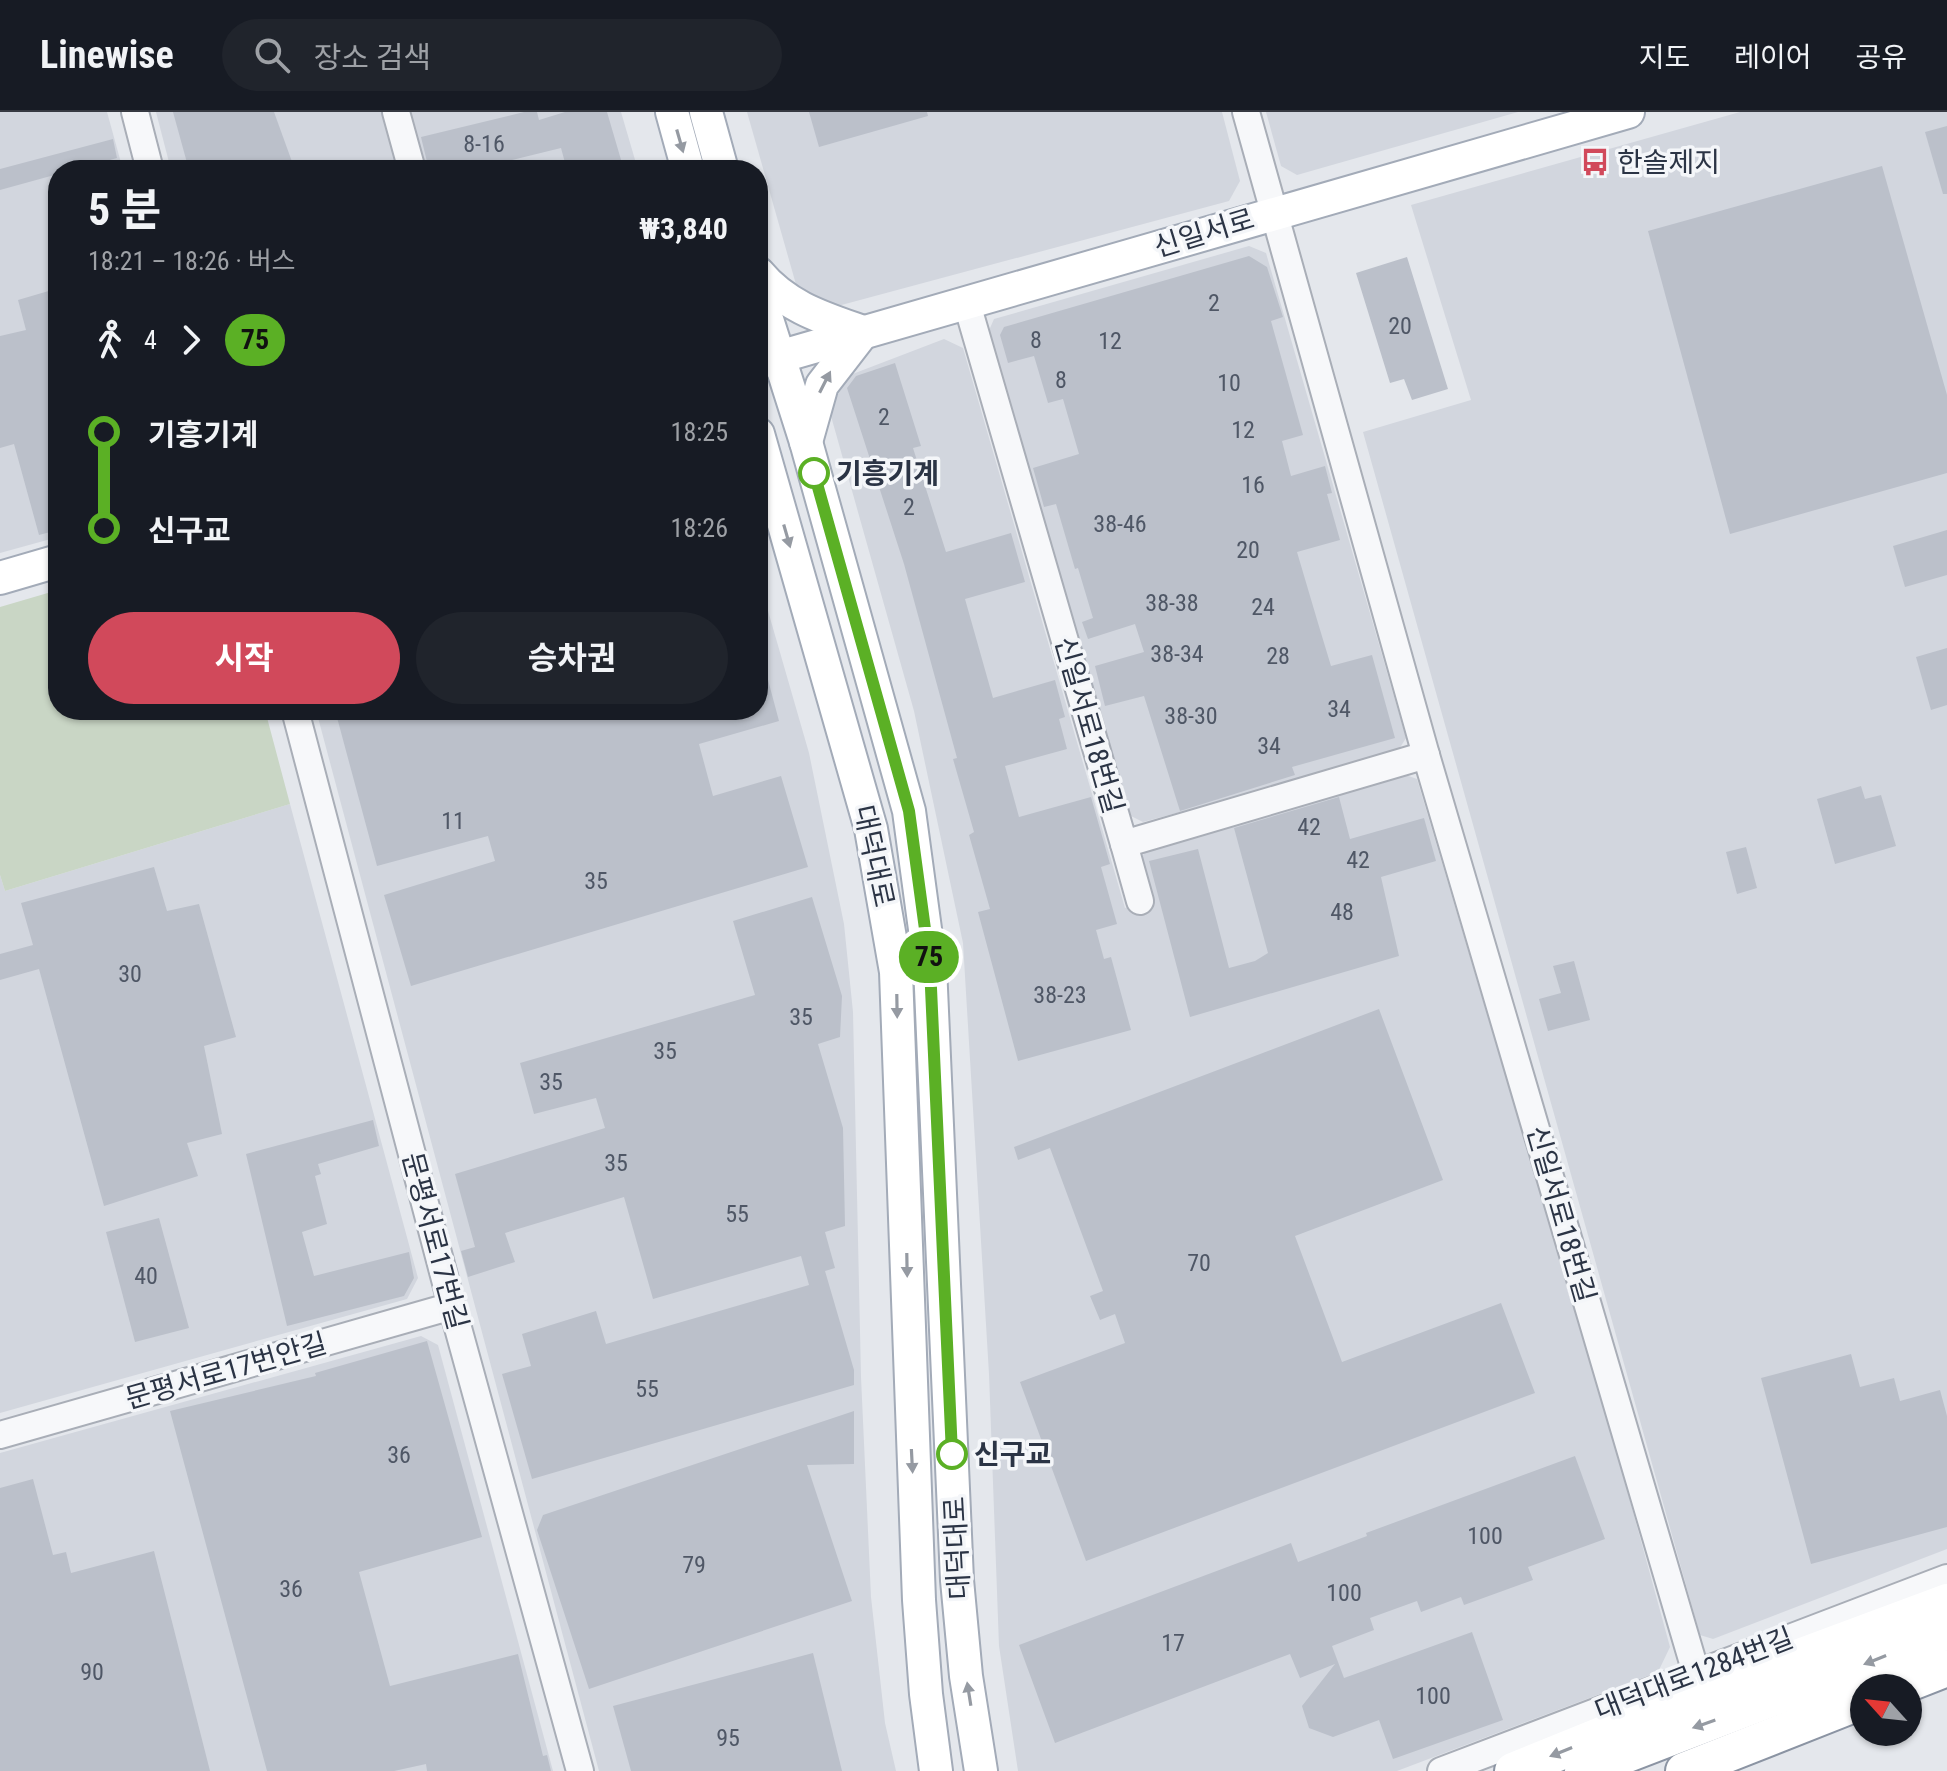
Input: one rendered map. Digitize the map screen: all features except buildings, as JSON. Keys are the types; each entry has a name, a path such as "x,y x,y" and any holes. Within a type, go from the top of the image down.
{"highway":[{"path":"1513,1771 1735,1681 1947,1602"},
{"path":"1583,1771 1947,1631"},
{"path":"1922,1678 1947,1668"},
{"path":"1684,1771 1850,1705"},
{"path":"1734,1771 1777,1734"}],"main road":[{"path":"672,112 685,160"},
{"path":"706,112 719,160"},
{"name":"신일서로","path":"769,360 1628,112"},
{"path":"768,285 801,310 863,332 822,385 806,442"},
{"name":"대덕대로","path":"769,360 806,442 909,811 930,966 957,1580 966,1676 981,1771"},
{"name":"대덕대로","path":"768,475 871,829 896,972 917,1569 926,1694 936,1771"},
{"path":"0,578 48,564"}],"street":[{"path":"135,112 147,160"},
{"path":"396,112 409,160"},
{"name":"신일서로18번길","path":"1246,112 1426,755 1696,1673"},
{"name":"신일서로18번길","path":"967,304 1124,844 1426,755"},
{"name":"문평서로17번길","path":"298,720 452,1306 580,1771"},
{"path":"1124,844 1140,901"},
{"name":"문평서로17번안길","path":"0,1435 452,1306"},
{"name":"대덕대로1284번길","path":"1441,1771 1947,1578"}],"shaded area":[{"path":"0,112 107,112 120,160 48,160 48,540 0,553"},
{"path":"156,112 382,112 395,160 168,160"},
{"path":"409,112 621,112 635,160 423,160"},
{"path":"747,112 1222,112 1240,181 1229,201 834,307 797,288 768,186 768,160 761,160"},
{"path":"1266,112 1518,112 1297,175 1281,166"},
{"path":"1740,112 1947,112 1947,1549 1713,1639 1700,1635 1363,432 1471,400 1411,205"},
{"path":"1249,246 1266,253 1406,738 1396,754 1143,822 1129,815 987,335 994,319"},
{"path":"944,339 963,348 1125,908 1151,901 1140,861 1147,848 1403,774 1417,779 1606,1413 1670,1647 1658,1672 1397,1771 1018,1771 999,1646 989,1374 963,943 914,711 829,409 850,375"},
{"path":"768,611 809,753 844,924 853,1012 861,1377 871,1597 885,1723 896,1771 599,1771 319,720 768,720"},
{"path":"290,804 418,1278 407,1299 0,1413 0,875 5,891"},
{"path":"421,1336 438,1345 553,1771 0,1771 0,1453"}],"green space":[{"path":"48,593 48,720 268,720 290,804 5,891 0,875 0,607"}],"bus line":[{"name":"75","path":"814,473 909,811 930,966 952,1454"}],"place":[{"name":"한솔제지","path":"1595,162"},
{"name":"기흥기계","path":"814,473"},
{"name":"신구교","path":"952,1454"}]}
